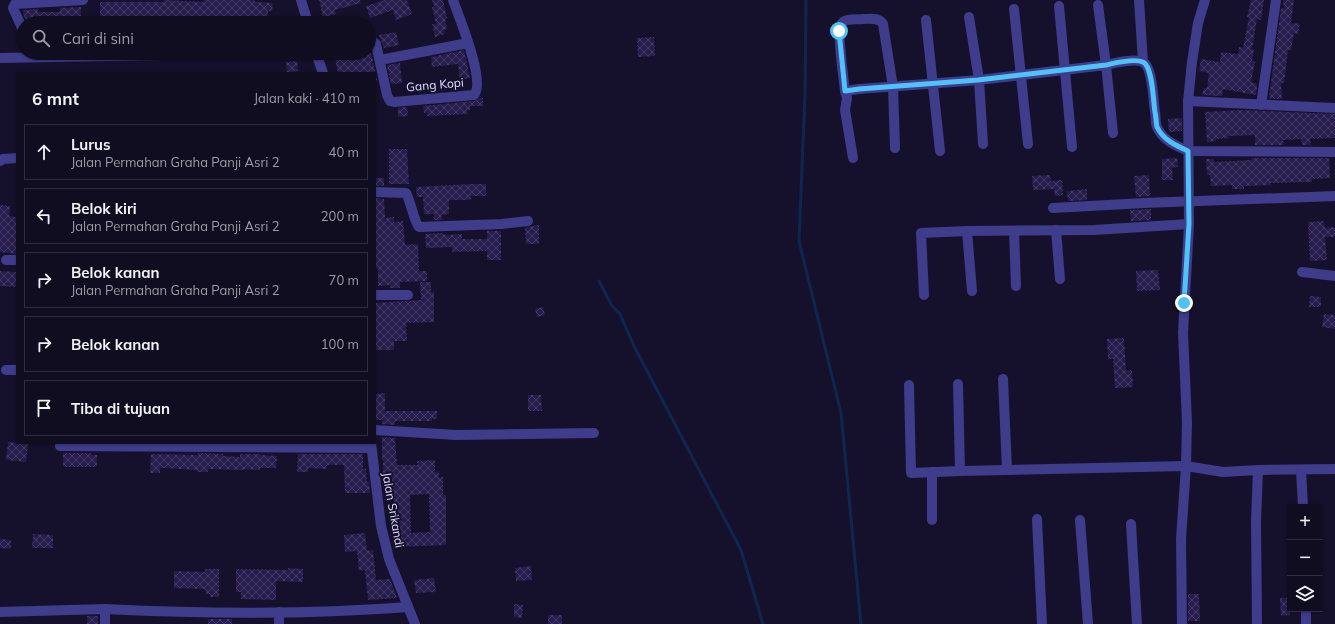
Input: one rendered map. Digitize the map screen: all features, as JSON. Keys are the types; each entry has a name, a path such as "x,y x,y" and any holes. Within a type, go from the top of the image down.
{"street":[{"path":"17,16 13,8 15,4 83,0"},
{"path":"302,0 306,16"},
{"name":"Gang Kopi","path":"376,44 386,95 390,101 394,102 474,95 478,88 476,74 468,43 453,0"},
{"path":"1139,0 1143,62"},
{"path":"1182,624 1181,539 1186,466 1187,400 1183,354 1183,333 1190,202 1188,101 1198,23 1205,0"},
{"path":"1261,105 1276,0"},
{"path":"1098,5 1113,134"},
{"path":"1059,6 1072,147"},
{"path":"1014,9 1028,144"},
{"path":"969,17 978,80 983,144"},
{"path":"853,158 845,110 847,98 839,31 843,22 850,20 873,19 882,22 893,87 895,148"},
{"path":"926,20 940,151"},
{"path":"380,60 468,43"},
{"path":"0,58 16,57"},
{"path":"319,60 322,72"},
{"path":"845,91 978,80 1138,61 1143,62 1147,66 1150,75 1157,127 1162,135 1172,143 1188,151 1335,152"},
{"path":"1188,101 1335,108"},
{"path":"0,161 3,159 16,158"},
{"path":"376,192 406,193 411,204 416,223 420,227 502,224 528,221"},
{"path":"1053,208 1335,196"},
{"path":"924,295 921,233 1094,230 1189,224"},
{"path":"1056,230 1060,279"},
{"path":"968,231 972,291"},
{"path":"1014,231 1016,286"},
{"path":"6,260 16,260"},
{"path":"1302,272 1335,276"},
{"path":"376,295 408,295"},
{"path":"6,370 16,370"},
{"path":"1003,380 1007,470"},
{"path":"958,384 960,470"},
{"path":"909,385 911,473 960,470 1186,466 1223,472 1335,469"},
{"path":"376,430 452,434 594,433"},
{"path":"60,446 371,446"},
{"name":"Jalan Srikandi","path":"371,446 381,526 389,559 415,624"},
{"path":"1257,624 1256,521 1258,470"},
{"path":"1301,470 1303,504"},
{"path":"932,472 932,520"},
{"path":"1037,519 1042,624"},
{"path":"1080,520 1088,624"},
{"path":"1131,524 1137,624"},
{"path":"0,612 105,609 225,613 314,612 408,607"},
{"path":"105,609 105,624"},
{"path":"278,612 279,624"},
{"path":"1306,612 1306,624"}],"building":[{"path":"164,0 204,2 204,0 255,0 255,2 273,3 272,11 268,11 267,16 100,16 100,2 164,2"},
{"path":"319,0 360,0 361,3 335,10 336,14 323,16"},
{"path":"385,0 407,0 412,14 396,20 393,10 376,16 369,16 366,6"},
{"path":"432,0 443,0 447,18 445,19 447,29 444,30 445,34 435,37 432,24 436,24"},
{"path":"1251,0 1264,0 1261,20 1257,19 1252,49 1254,50 1252,61 1255,62 1251,82 1257,84 1256,95 1223,89 1222,96 1202,95 1204,88 1207,88 1209,73 1199,71 1201,59 1220,62 1221,52 1238,54 1239,47 1243,48"},
{"path":"1283,0 1294,0 1291,23 1300,24 1298,34 1294,33 1291,50 1288,50 1284,83 1281,83 1282,99 1274,99 1269,98 1281,8 1284,8"},
{"path":"81,7 81,16 24,16 23,13 23,10 38,9 38,12 60,12 60,8"},
{"path":"396,32 399,45 384,48 379,35"},
{"path":"654,37 655,56 638,57 637,38"},
{"path":"464,50 470,78 460,80 458,64 432,67 431,57"},
{"path":"335,60 373,60 375,72 338,72"},
{"path":"297,61 298,71 287,72 286,62"},
{"path":"400,63 402,83 391,84 387,65"},
{"path":"483,98 483,106 470,106 470,110 467,110 467,114 427,116 427,113 424,113 423,106 475,101"},
{"path":"407,107 408,116 398,117 398,108"},
{"path":"1241,110 1335,114 1335,138 1310,139 1311,145 1302,145 1301,139 1283,140 1284,145 1255,145 1255,135 1228,136 1229,138 1216,139 1216,141 1207,142 1205,112"},
{"path":"1182,118 1182,131 1169,132 1168,119"},
{"path":"389,149 407,149 409,184 389,184"},
{"path":"1177,158 1178,167 1172,168 1173,180 1162,180 1162,159"},
{"path":"1251,158 1329,158 1330,178 1312,179 1312,182 1271,183 1271,185 1244,186 1244,189 1232,189 1232,185 1211,186 1210,175 1207,175 1206,159 1214,159 1214,162 1251,160"},
{"path":"1050,175 1051,181 1062,180 1063,195 1055,196 1054,189 1033,190 1032,176"},
{"path":"1149,175 1150,196 1136,197 1134,176"},
{"path":"376,178 384,178 384,186 376,186"},
{"path":"486,184 486,196 471,196 471,200 449,200 449,214 441,215 442,220 434,220 434,214 424,214 423,197 417,197 416,187"},
{"path":"1087,189 1087,200 1068,201 1067,191"},
{"path":"376,198 384,199 385,218 394,217 394,222 403,221 405,245 418,244 419,271 427,271 427,281 400,282 400,288 390,288 390,285 378,286 378,268 376,268"},
{"path":"0,205 10,206 9,216 16,217 16,254 0,252"},
{"path":"1151,209 1151,220 1131,221 1130,210"},
{"path":"1324,221 1325,228 1335,227 1335,237 1325,237 1327,260 1310,261 1308,222"},
{"path":"539,225 539,244 526,244 525,228"},
{"path":"487,231 501,231 501,260 487,260 487,251 452,252 452,247 426,248 425,234 462,234 462,239 487,239"},
{"path":"1158,270 1160,290 1137,291 1136,271"},
{"path":"0,271 16,272 16,287 0,286"},
{"path":"420,282 431,282 431,292 434,292 434,322 406,323 407,341 394,341 394,350 376,350 376,303 421,300"},
{"path":"1310,296 1321,297 1321,307 1309,307"},
{"path":"543,307 545,315 537,317 535,309"},
{"path":"1324,314 1335,315 1335,329 1322,327"},
{"path":"1124,338 1126,371 1132,370 1133,387 1115,388 1113,359 1108,359 1107,339"},
{"path":"385,393 385,411 437,411 437,419 432,419 432,421 395,421 395,425 382,424 382,420 376,420 376,394"},
{"path":"528,395 541,395 542,411 528,411"},
{"path":"382,437 395,438 397,465 417,465 417,461 435,460 435,472 439,471 439,477 443,477 443,495 446,495 446,545 394,547 394,495 392,477 383,478","holes":["429,494 430,532 411,533 410,495"]},
{"path":"8,442 28,444 26,462 6,460"},
{"path":"63,453 91,453 91,455 97,455 97,467 63,467"},
{"path":"198,453 223,454 223,456 240,457 240,454 277,456 276,468 260,468 260,470 208,469 208,472 197,472 197,470 160,468 160,473 150,473 151,454 198,455"},
{"path":"298,454 363,454 363,469 366,469 370,493 345,493 344,465 327,465 327,469 308,468 308,472 297,472"},
{"path":"365,533 367,551 373,550 376,580 390,579 397,598 368,600 365,570 359,571 357,551 345,552 344,535"},
{"path":"33,534 53,535 53,548 32,548"},
{"path":"0,539 11,540 11,549 0,548"},
{"path":"531,566 532,580 516,581 515,568"},
{"path":"288,568 303,569 303,582 276,581 276,600 241,599 241,592 236,592 236,569 288,570"},
{"path":"205,569 219,569 219,597 210,597 210,594 206,594 205,589 174,588 174,571 205,572"},
{"path":"434,578 436,592 416,593 414,580"},
{"path":"1188,594 1199,594 1200,621 1188,621"},
{"path":"1280,598 1287,598 1287,612 1290,612 1290,615 1281,616"},
{"path":"514,604 523,605 522,618 514,617"},
{"path":"548,615 562,615 562,624 548,624"},
{"path":"87,616 98,616 98,624 87,624"},
{"path":"208,619 232,619 232,624 208,624"}],"waterway":[{"path":"806,0 805,94 799,241 841,413 861,624"},
{"path":"599,281 612,306 620,314 634,346 741,550 763,624"}],"route":[{"path":"839,31 845,91 978,80 1106,65 1120,62 1143,62 1147,66 1150,75 1157,127 1162,135 1172,143 1188,151 1190,202 1184,303"}]}
